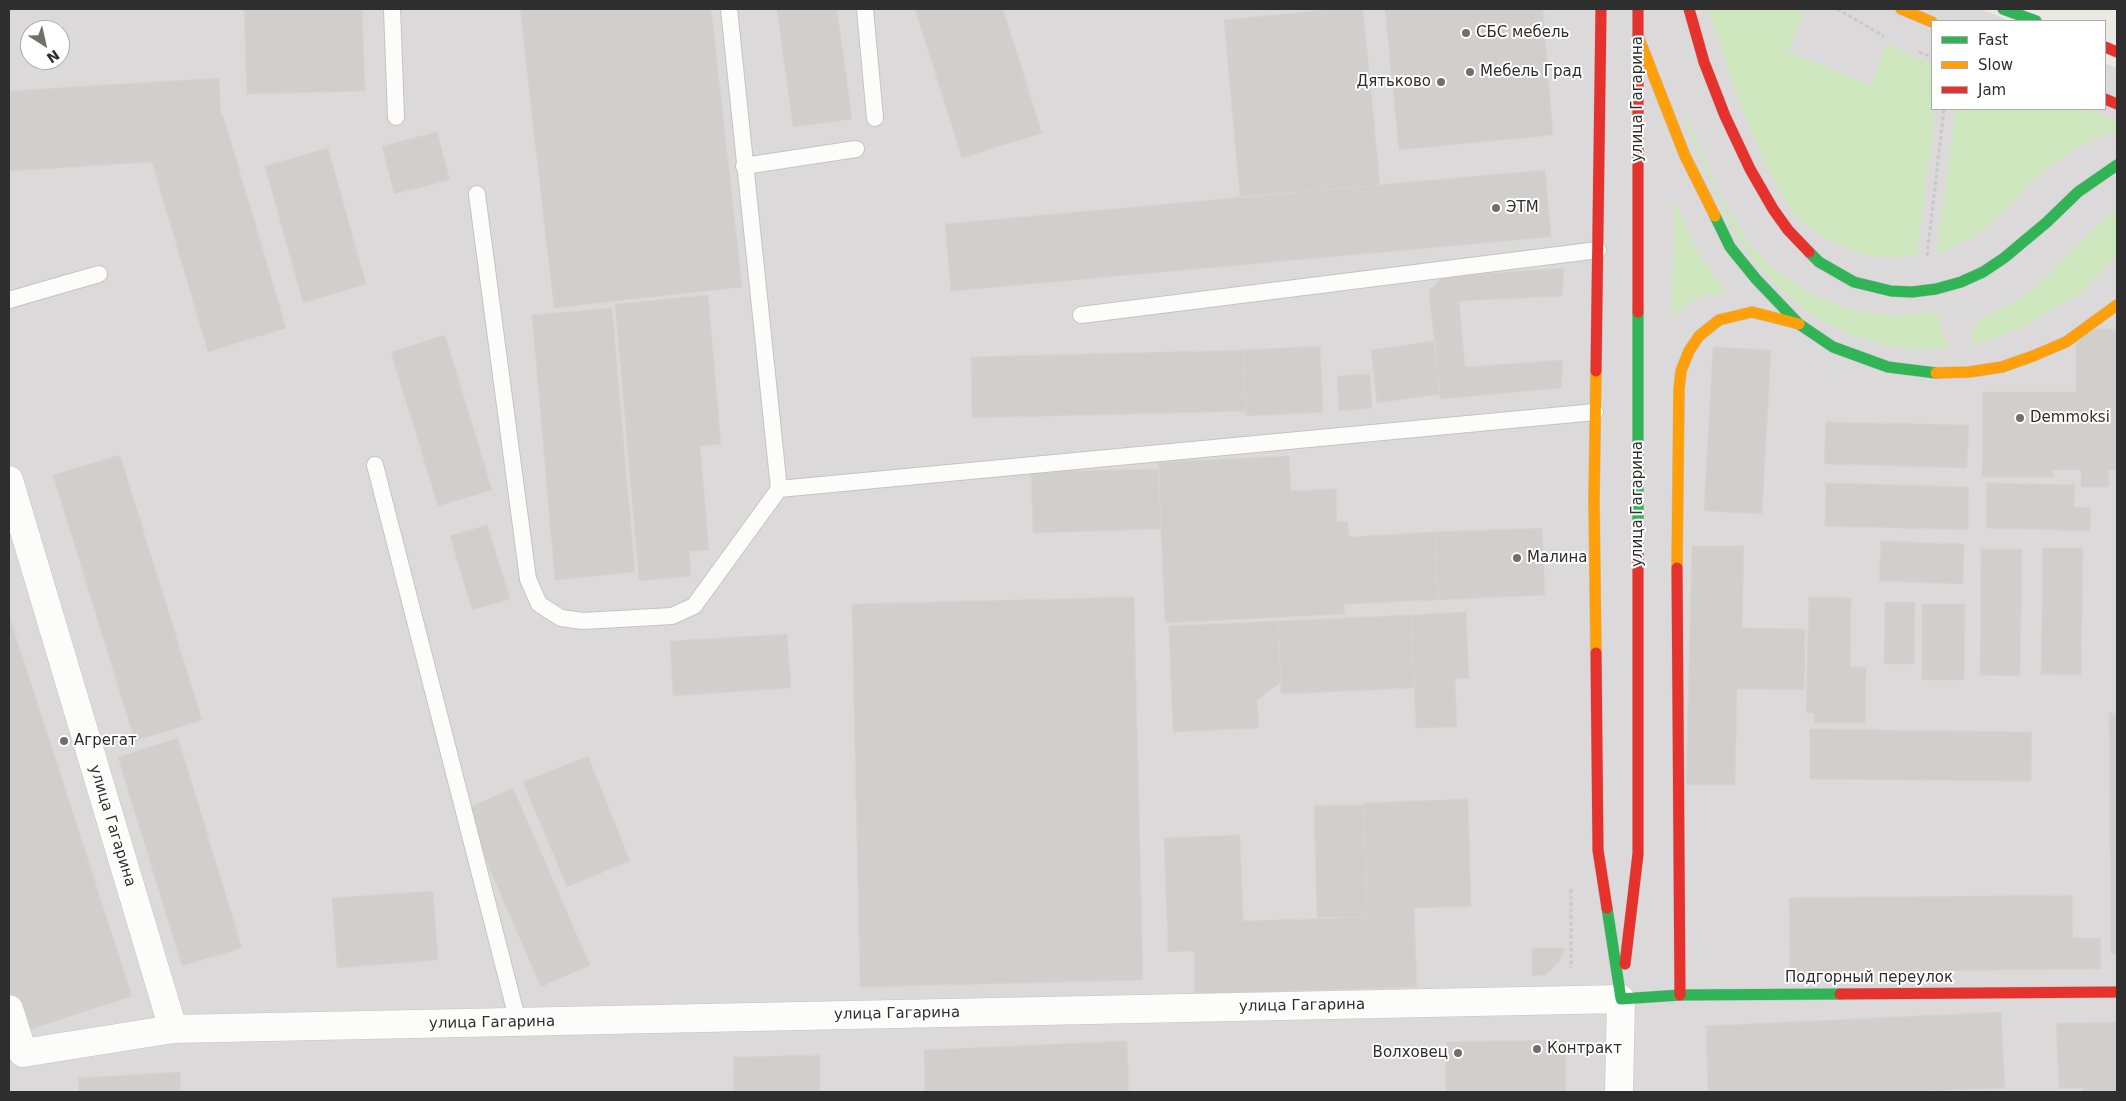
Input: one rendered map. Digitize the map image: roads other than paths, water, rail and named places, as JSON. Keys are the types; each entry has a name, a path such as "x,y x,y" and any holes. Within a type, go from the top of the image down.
{"street":[{"path":"1601,9 1594,500 1598,850 1621,999"},
{"path":"1627,9 1686,156 1730,247 1756,279 1799,324 1833,347 1888,367 1940,373 1969,372 2002,367 2066,342 2117,305"},
{"name":"улица Гагарина","path":"1619,1092 1621,999 1638,854 1638,9"},
{"path":"1689,9 1704,62 1725,116 1750,169 1788,230 1805,249 1836,273 1875,289 1891,292 1936,289 1961,282 1984,272 2004,258 2078,192 2117,165"},
{"path":"1901,9 1931,22"},
{"path":"2003,9 2033,20"},
{"path":"1680,995 1677,527 1679,390 1681,371 1689,351 1699,336 1719,320 1752,312 1799,324"},
{"name":"улица Гагарина","path":"9,480 173,1029"},
{"name":"Подгорный переулок","path":"1621,999 1680,995 2117,992"},
{"name":"улица Гагарина","path":"9,1009 23,1053 173,1029 1621,999"}],"lane":[{"path":"392,9 396,117"},
{"path":"477,194 528,579 539,604 561,618 583,621 672,616 694,606 779,489 729,9"},
{"path":"865,9 875,118"},
{"path":"744,166 856,149"},
{"path":"1081,315 1598,250"},
{"path":"9,300 99,274"},
{"path":"779,489 1595,412"},
{"path":"375,465 518,1022"}],"place":[{"name":"СБС мебель","path":"1466,33"},
{"name":"Мебель Град","path":"1470,72"},
{"name":"Дятьково","path":"1441,82"},
{"name":"ЭТМ","path":"1496,208"},
{"name":"Demmoksi","path":"2020,418"},
{"name":"Малина","path":"1517,558"},
{"name":"Агрегат","path":"64,741"},
{"name":"Контракт","path":"1537,1049"},
{"name":"Волховец","path":"1458,1053"}]}
